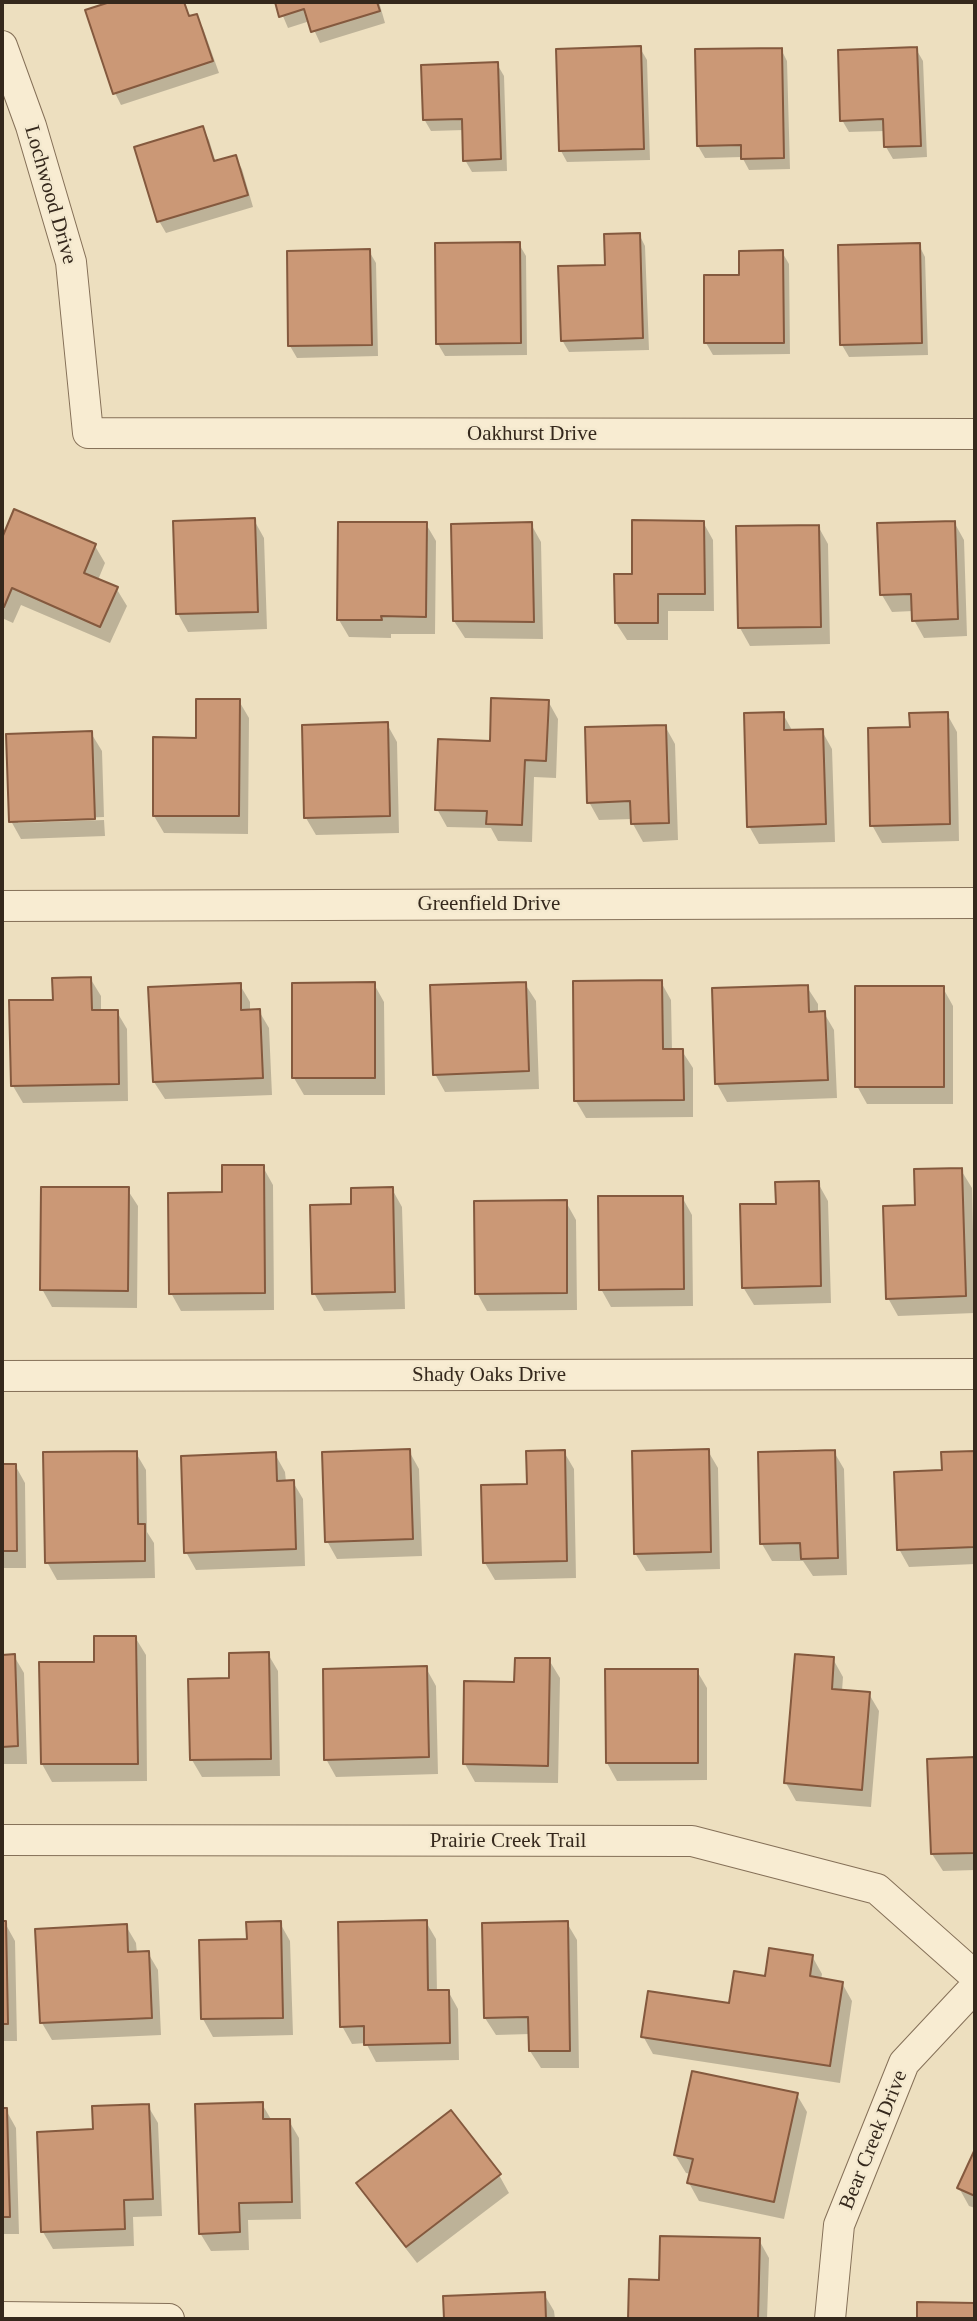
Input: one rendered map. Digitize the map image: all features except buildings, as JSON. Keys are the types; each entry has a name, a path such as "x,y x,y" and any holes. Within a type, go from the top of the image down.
{"street":[{"name":"Lochwood Drive","path":"2,46 31,126 71,262 88,433"},
{"name":"Oakhurst Drive","path":"88,433 975,435"},
{"name":"Greenfield Drive","path":"2,906 975,903"},
{"name":"Shady Oaks Drive","path":"2,1376 975,1374"},
{"name":"Prairie Creek Trail","path":"2,1840 692,1842 877,1889 975,1976"},
{"name":"Bear Creek Drive","path":"830,2319 839,2225 904,2063 975,1987"},
{"path":"2,2317 169,2319"}]}
